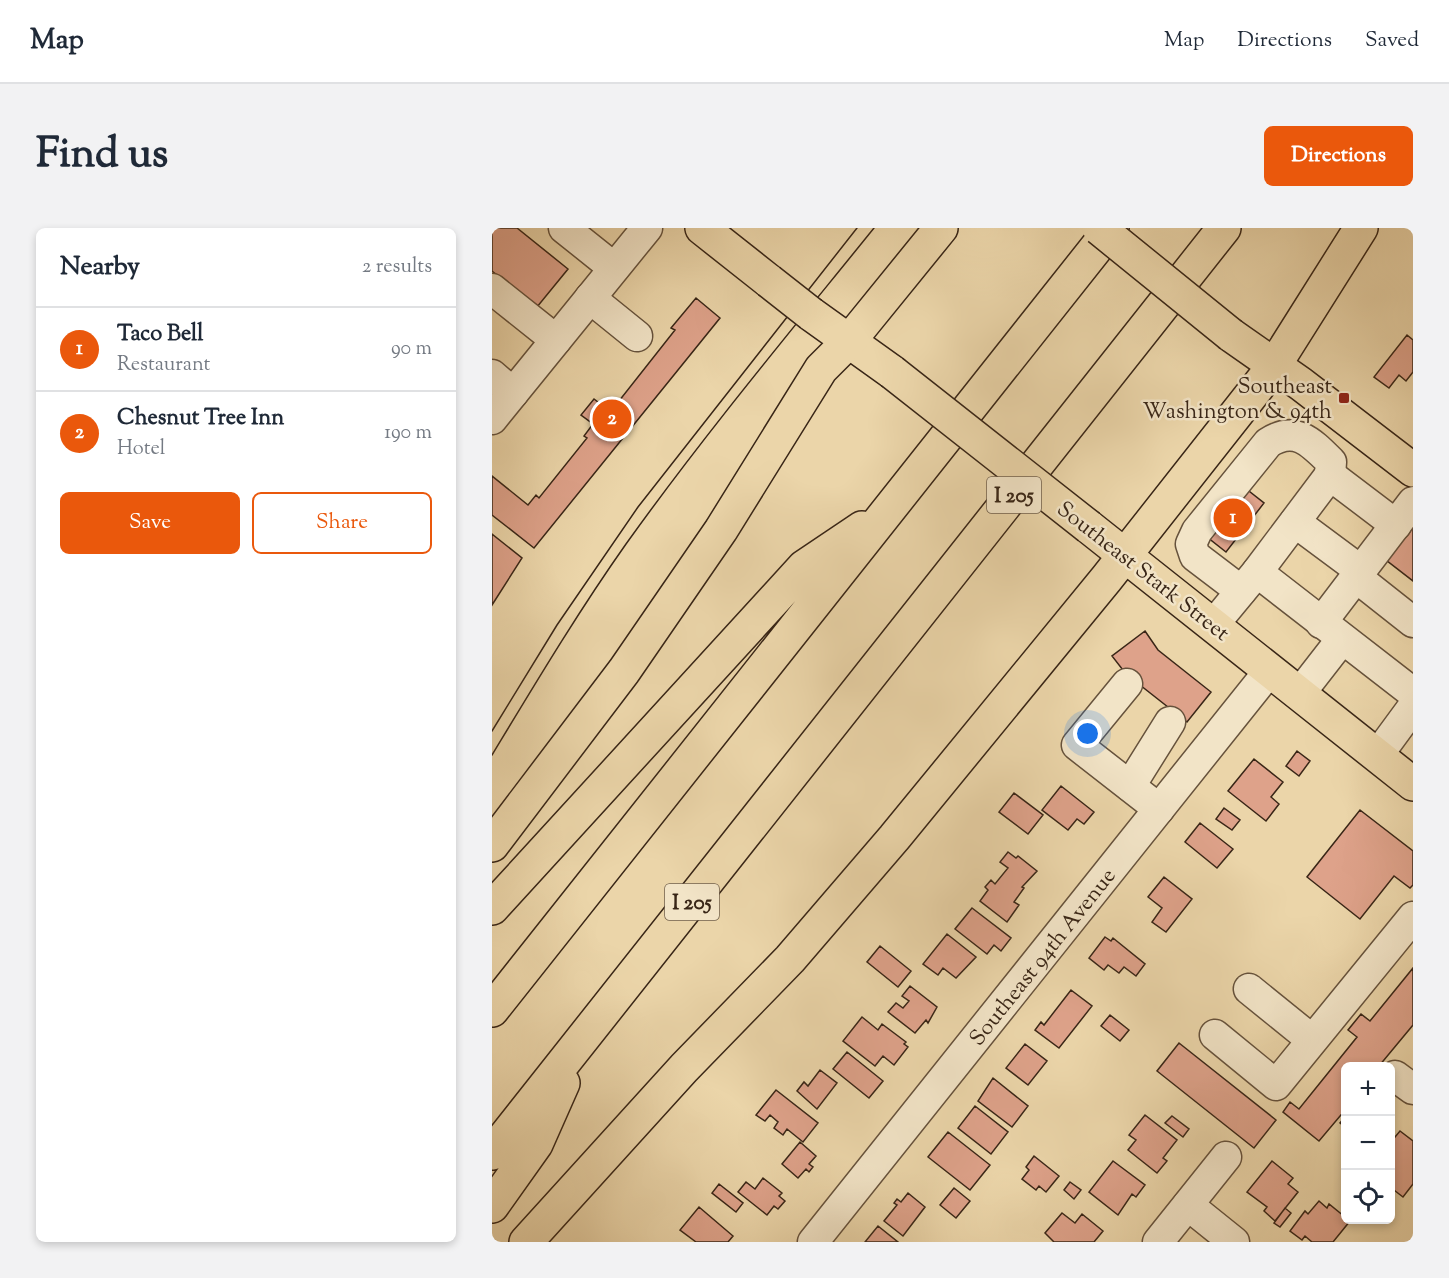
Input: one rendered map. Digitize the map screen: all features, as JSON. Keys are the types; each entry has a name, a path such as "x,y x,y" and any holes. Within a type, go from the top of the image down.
{"main road":[{"name":"Southeast Stark Street","path":"702,228 811,314 892,372 1214,624 1413,784"},
{"path":"492,845 624,671 721,530 821,369 850,340 941,228"},
{"path":"1099,228 1231,335 1413,470"},
{"path":"492,1010 1112,228"},
{"name":"I 205","path":"492,1153 1224,228"},
{"path":"526,1242 670,1084 790,959 894,838 1125,555 1274,366 1361,228"},
{"path":"492,908 804,567 887,511"},
{"path":"492,1206 536,1144 581,1042"}],"street":[{"path":"564,228 614,268"},
{"path":"492,419 503,384 556,340 647,228"},
{"path":"492,289 556,340"},
{"path":"590,298 637,336"},
{"path":"1214,624 1249,581 1295,522 1330,475 1331,462 1317,448 1297,435 1281,434 1268,443 1197,531 1191,544 1195,556 1249,581 1332,631 1411,711 1377,756"},
{"path":"1300,693 1358,574 1404,514 1330,475"},
{"path":"1295,522 1413,622"},
{"name":"Southeast 94th Avenue","path":"813,1242 1270,670"},
{"path":"1127,684 1077,745 1159,809"},
{"path":"1130,786 1170,722"},
{"path":"1215,1035 1276,1085 1413,917"},
{"path":"1249,989 1312,1040"},
{"path":"1158,1242 1226,1157"},
{"path":"1188,1205 1234,1242"}],"building":[{"path":"492,228 517,228 568,269 537,307 492,271"},
{"path":"696,298 720,318 534,548 492,515 492,476 528,505 536,495 539,498 587,438 584,436 593,424 581,415 594,399 607,409 615,398 619,401 675,330 671,328"},
{"path":"1407,335 1413,340 1413,372 1406,381 1399,375 1389,388 1374,377"},
{"path":"1240,484 1264,503 1226,552 1202,533"},
{"path":"1413,526 1413,581 1386,560"},
{"path":"492,534 522,558 492,605"},
{"path":"1145,631 1158,650 1211,692 1187,722 1126,674 1112,656"},
{"path":"1297,751 1310,761 1299,776 1286,766"},
{"path":"1254,759 1283,782 1271,797 1279,804 1266,821 1228,791"},
{"path":"1061,786 1094,812 1084,824 1077,819 1068,830 1042,810"},
{"path":"1014,793 1043,815 1028,834 999,812"},
{"path":"1224,808 1240,820 1232,830 1216,819"},
{"path":"1360,810 1413,851 1413,885 1410,888 1394,876 1360,919 1307,877"},
{"path":"1200,823 1233,849 1217,868 1185,842"},
{"path":"1008,852 1016,858 1018,856 1037,871 1022,887 1024,888 1014,902 1019,905 1007,922 980,901 988,890 985,887 991,880 995,884 1008,868 1000,862"},
{"path":"1164,877 1192,899 1166,932 1152,922 1162,908 1148,897"},
{"path":"972,908 1011,938 1001,951 994,945 987,954 955,929"},
{"path":"947,934 976,957 956,978 943,968 938,975 923,964"},
{"path":"1105,937 1111,941 1113,938 1145,964 1136,976 1124,967 1119,973 1108,965 1104,970 1089,958"},
{"path":"880,946 911,971 898,987 867,962"},
{"path":"1413,968 1413,1025 1382,1062 1341,1062 1341,1115 1319,1141 1283,1112 1290,1102 1299,1109 1357,1037 1348,1030 1361,1014 1370,1021"},
{"path":"910,986 937,1007 928,1023 926,1020 915,1033 888,1012 896,1003 903,1008 909,1001 902,996"},
{"path":"1071,990 1092,1006 1059,1048 1035,1030 1041,1022 1044,1025"},
{"path":"1110,1015 1129,1030 1120,1041 1101,1026"},
{"path":"862,1017 878,1030 882,1024 906,1042 904,1044 908,1047 894,1065 883,1056 875,1066 843,1041"},
{"path":"1179,1043 1276,1120 1254,1148 1157,1071"},
{"path":"1025,1044 1047,1061 1028,1085 1006,1068"},
{"path":"847,1052 883,1081 869,1098 833,1069"},
{"path":"820,1070 837,1083 817,1109 797,1091 804,1082 808,1086"},
{"path":"993,1078 1028,1106 1012,1127 978,1101"},
{"path":"776,1090 818,1123 803,1142 787,1129 783,1135 774,1128 778,1122 770,1115 765,1121 756,1115"},
{"path":"975,1106 1008,1132 991,1154 958,1128"},
{"path":"1145,1115 1177,1140 1163,1158 1167,1161 1157,1173 1128,1150 1136,1140 1129,1135"},
{"path":"1172,1116 1189,1129 1183,1137 1165,1123"},
{"path":"1400,1131 1413,1141 1413,1184 1403,1197 1395,1191 1395,1137"},
{"path":"948,1132 990,1165 970,1190 928,1157"},
{"path":"800,1142 816,1156 809,1164 813,1167 809,1172 806,1169 798,1178 782,1164"},
{"path":"1034,1156 1059,1176 1046,1192 1039,1186 1036,1190 1022,1179 1029,1170 1026,1167"},
{"path":"1113,1161 1145,1185 1136,1197 1132,1194 1118,1215 1089,1192"},
{"path":"1272,1161 1293,1178 1288,1184 1298,1192 1275,1221 1264,1211 1267,1207 1247,1192"},
{"path":"763,1178 782,1193 779,1196 785,1201 778,1209 774,1206 767,1215 738,1192 746,1182 755,1189"},
{"path":"1070,1182 1081,1190 1074,1199 1064,1190"},
{"path":"719,1184 743,1203 736,1212 712,1193"},
{"path":"954,1188 970,1201 956,1218 940,1205"},
{"path":"908,1193 925,1207 903,1236 884,1221 897,1205 894,1203 897,1199 901,1202"},
{"path":"1319,1201 1327,1208 1329,1204 1341,1214 1341,1224 1348,1224 1333,1242 1312,1242 1305,1236 1302,1240 1290,1231 1305,1211 1308,1214"},
{"path":"699,1207 733,1236 728,1242 696,1242 680,1230"},
{"path":"1285,1208 1291,1213 1280,1227 1274,1223"},
{"path":"1062,1213 1075,1223 1082,1214 1103,1231 1094,1242 1054,1242 1045,1233"},
{"path":"878,1226 898,1242 865,1242"}],"tram line":[{"path":"492,731 557,625 638,507 857,228"},
{"path":"492,755 574,622 626,544 717,424 874,228"}],"place":[{"name":"Southeast Washington & 94th","path":"1344,398"},
{"name":"Chesnut Tree Inn","path":"612,419"},
{"name":"Taco Bell","path":"1233,518"}]}
